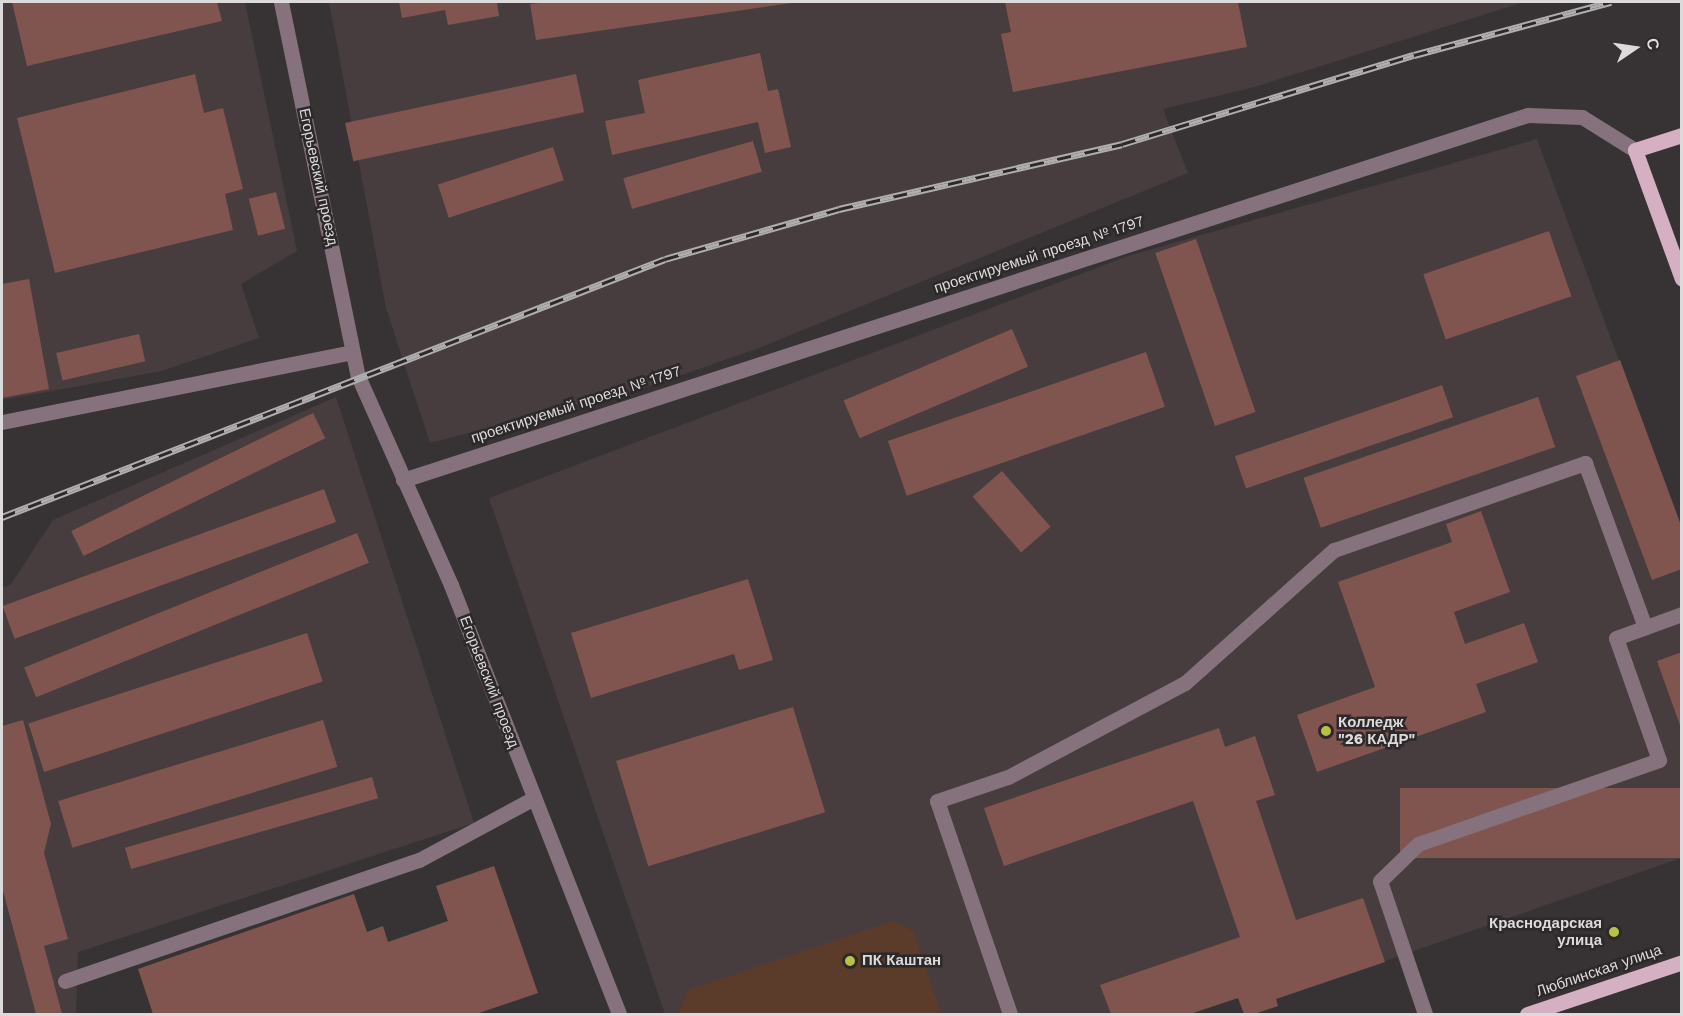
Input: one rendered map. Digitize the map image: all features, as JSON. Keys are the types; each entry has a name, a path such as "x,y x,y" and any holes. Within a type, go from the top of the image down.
{"main road":[{"path":"1682,135 1635,150 1682,279"},
{"name":"Люблинская улица","path":"1527,1014 1682,962"}],"street":[{"name":"Егорьевский проезд","path":"281,2 358,376 451,585 619,1014"},
{"name":"проектируемый проезд № 1797","path":"403,480 1528,115 1582,117 1635,150"},
{"path":"2,422 352,352"},
{"path":"1011,1014 937,801 1008,777 1185,682 1334,550 1585,463 1645,627"},
{"path":"1425,1014 1380,881 1418,844 1659,760 1616,638 1682,614"},
{"path":"65,981 419,861 534,798"}],"shaded area":[{"path":"2,2 245,2 297,251 241,284 259,338 162,371 2,400"},
{"path":"329,2 1524,2 1251,88 1163,109 1188,173 759,348 653,385 430,443 386,308"},
{"path":"1537,139 1681,528 1681,858 1276,999 1278,1006 1254,1014 1244,1014 1238,998 1190,1014 665,1014 489,498 1128,256"},
{"path":"336,397 474,823 78,952 76,1014 2,1014 2,588 11,584 53,520"},
{"name":"ПК Каштан","path":"892,921 914,931 941,1014 678,1014 688,990"}],"building":[{"path":"12,2 217,2 222,21 27,66"},
{"path":"399,2 497,2 499,16 448,25 445,10 402,18"},
{"path":"550,2 792,3 536,40 530,4"},
{"path":"1005,2 1238,2 1247,47 1013,92 1001,34 1011,32"},
{"path":"760,53 768,91 778,89 791,147 765,153 758,122 612,155 605,121 645,113 638,80"},
{"path":"195,74 204,113 223,108 243,189 225,194 233,230 55,273 17,118"},
{"path":"576,74 584,112 353,161 345,123"},
{"path":"753,141 762,172 632,209 623,178"},
{"path":"553,147 564,180 449,218 438,184"},
{"path":"276,192 285,229 258,236 249,199"},
{"path":"1549,231 1571,296 1446,340 1423,274"},
{"path":"1196,239 1256,412 1215,426 1155,253"},
{"path":"29,279 49,389 2,398 2,284"},
{"path":"1012,329 1028,367 860,438 844,401"},
{"path":"139,334 145,361 62,380 56,353"},
{"path":"1146,352 1165,407 907,496 888,441"},
{"path":"1620,360 1682,528 1682,569 1652,580 1576,376"},
{"path":"1442,385 1453,417 1246,488 1235,456"},
{"path":"1538,397 1555,447 1321,528 1304,478"},
{"path":"313,413 325,438 83,556 71,531"},
{"path":"1002,471 1051,527 1021,552 973,497"},
{"path":"324,489 336,522 15,639 3,606"},
{"path":"1481,511 1510,592 1454,612 1465,644 1524,623 1538,662 1476,684 1486,712 1317,772 1297,715 1375,687 1338,582 1452,542 1446,524"},
{"path":"357,533 369,563 36,697 24,667"},
{"path":"748,579 773,660 739,670 734,654 591,698 571,633"},
{"path":"307,633 323,682 44,772 28,724"},
{"path":"1682,652 1682,728 1681,728 1657,661"},
{"path":"793,707 825,812 648,866 616,761"},
{"path":"23,720 51,824 44,853 68,939 44,946 62,1014 36,1014 2,887 2,726"},
{"path":"323,720 337,767 72,848 58,801"},
{"path":"1219,728 1225,747 1255,736 1275,795 1256,801 1296,920 1363,898 1385,962 1276,999 1278,1006 1254,1014 1244,1014 1238,998 1190,1014 1111,1014 1100,985 1240,937 1193,801 1004,866 984,808"},
{"path":"372,777 378,798 131,869 125,848"},
{"path":"1400,788 1682,788 1682,858 1400,858"},
{"path":"494,866 538,993 476,1014 153,1014 138,969 354,894 367,932 383,926 388,942 448,921 436,886"}],"railway":[{"path":"2,517 665,259 839,209 1122,144 1414,55 1611,2"}],"place":[{"name":"Колледж \"26 КАДР\"","path":"1326,731"},
{"name":"Краснодарская улица","path":"1614,932"},
{"name":"ПК Каштан","path":"850,961"}]}
